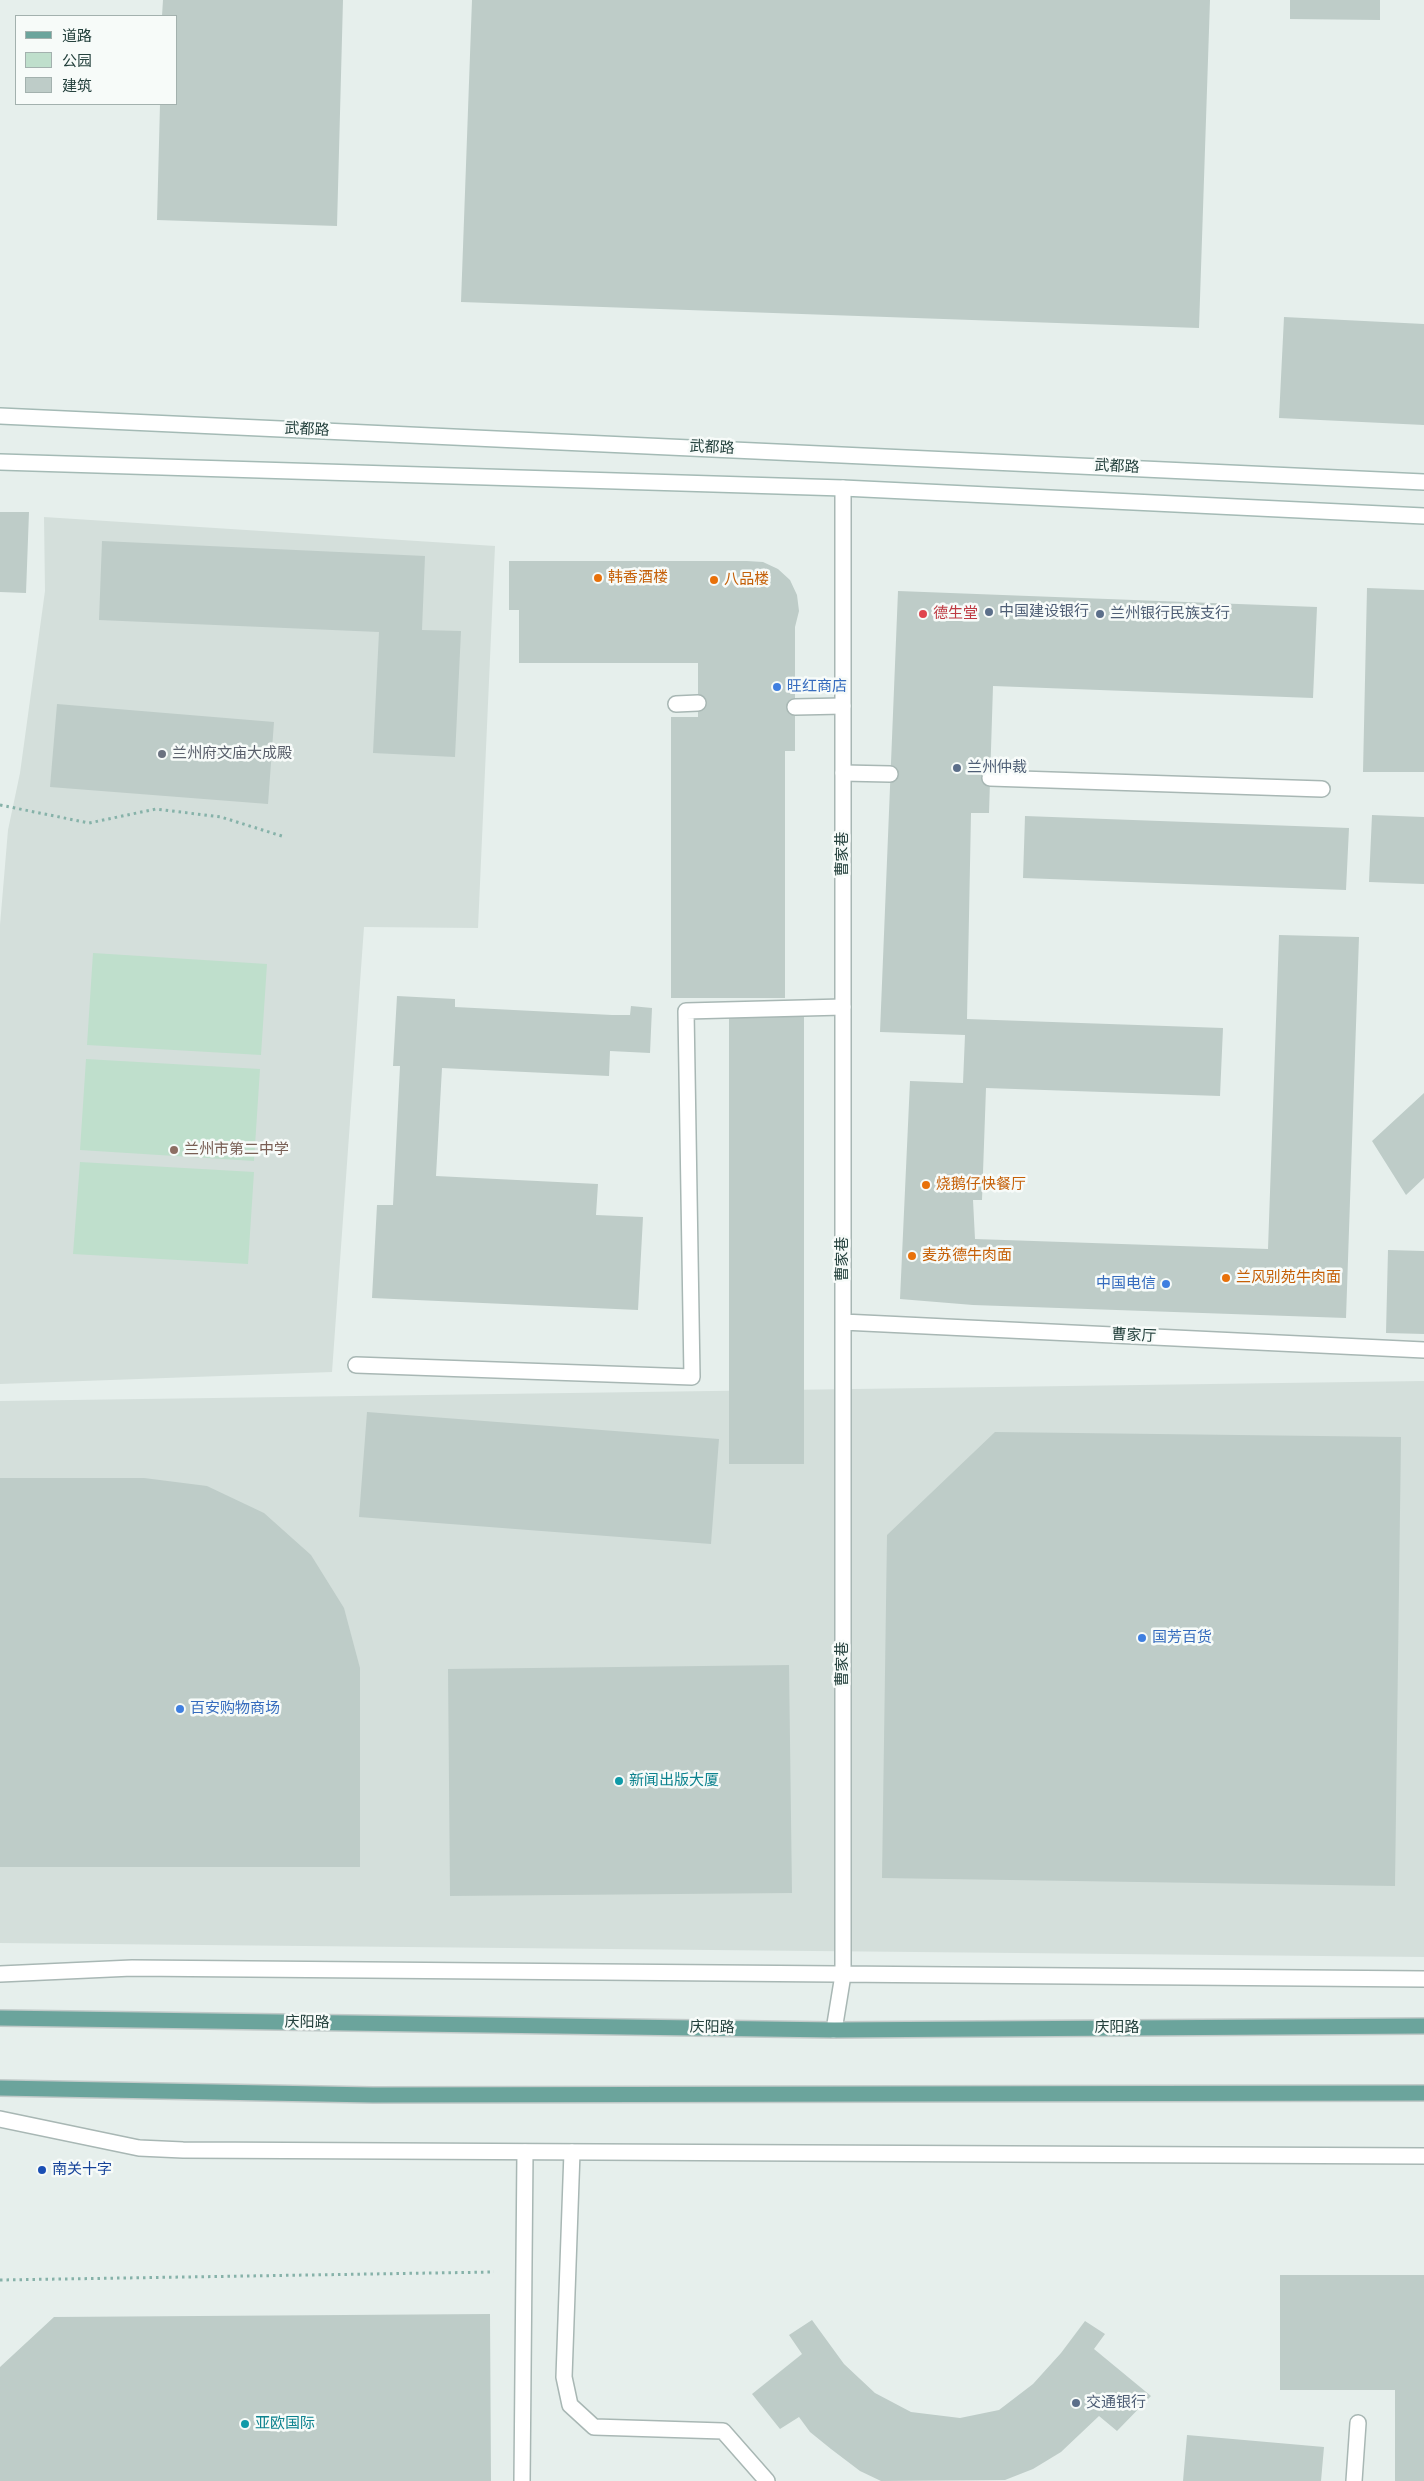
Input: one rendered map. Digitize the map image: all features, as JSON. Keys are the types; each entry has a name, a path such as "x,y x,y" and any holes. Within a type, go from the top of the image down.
{"main road":[{"name":"庆阳路","path":"0,2018 834,2030 1424,2026"},
{"path":"0,2088 373,2095 1424,2093"}],"street":[{"name":"武都路","path":"0,416 1424,482"},
{"path":"0,462 843,488 1424,516"},
{"name":"曹家巷","path":"834,2030 843,1975 843,488"},
{"path":"676,704 698,703"},
{"path":"795,707 843,706"},
{"path":"843,774 890,774"},
{"path":"990,778 1322,789"},
{"path":"356,1365 692,1377 686,1011 843,1007"},
{"name":"曹家厅","path":"843,1322 1424,1350"},
{"path":"0,1974 132,1968 1424,1979"},
{"path":"0,2119 139,2148 525,2152 1424,2156"},
{"path":"522,2481 525,2152"},
{"path":"572,2152 564,2377 570,2405 594,2427 723,2431 767,2481"},
{"path":"1354,2481 1358,2423"}],"path":[{"path":"0,805 88,823 156,809 221,817 285,837"},
{"path":"0,2280 524,2272"}],"shaded area":[{"name":"兰州市第二中学","path":"44,517 495,546 478,928 364,927 332,1372 0,1384 0,925 8,830 20,773 45,591"},
{"path":"1424,1381 1424,1957 0,1943 0,1401"}],"green space":[{"path":"93,953 267,964 261,1055 87,1045"},
{"path":"86,1059 260,1069 254,1161 80,1150"},
{"path":"80,1162 254,1172 248,1264 73,1254"}],"building":[{"path":"163,0 343,0 337,226 157,220 160,105 178,105 178,15 162,15"},
{"path":"472,0 1210,0 1199,328 461,302"},
{"path":"1290,0 1380,0 1380,20 1290,19"},
{"path":"1284,317 1424,324 1424,425 1279,418"},
{"path":"0,512 29,512 26,593 0,592"},
{"path":"102,541 425,556 422,630 461,631 455,757 373,753 379,632 99,620"},
{"path":"509,561 763,562 778,569 790,580 797,595 799,611 795,627 795,751 785,751 785,998 671,998 671,717 698,717 698,663 519,663 519,610 509,610"},
{"path":"1367,588 1424,590 1424,772 1363,772"},
{"path":"898,591 1317,607 1313,698 993,686 989,813 971,813 967,1019 1223,1028 1220,1096 986,1088 982,1200 973,1200 975,1239 1268,1249 1279,935 1359,937 1346,1318 973,1305 900,1299 910,1081 963,1083 965,1035 880,1032"},
{"name":"兰州府文庙大成殿","path":"57,704 274,722 268,804 50,787"},
{"path":"1372,815 1424,817 1424,884 1369,882"},
{"path":"1025,816 1349,828 1346,890 1023,878"},
{"path":"397,996 455,999 455,1007 612,1015 630,1015 631,1006 652,1008 650,1053 610,1051 609,1076 442,1068 436,1176 598,1184 596,1215 643,1217 638,1310 372,1298 377,1205 393,1205 400,1066 393,1066"},
{"path":"729,1014 804,1014 804,1464 729,1464"},
{"path":"1424,1093 1424,1178 1406,1195 1372,1141"},
{"path":"1388,1250 1424,1251 1424,1334 1386,1333"},
{"path":"367,1412 719,1439 711,1544 359,1517"},
{"name":"国芳百货","path":"995,1432 1401,1437 1395,1886 882,1878 887,1535"},
{"name":"百安购物商场","path":"0,1478 144,1478 207,1486 264,1513 311,1555 344,1608 360,1668 360,1867 0,1867"},
{"name":"新闻出版大厦","path":"789,1665 792,1893 450,1896 448,1669"},
{"path":"1280,2275 1424,2275 1424,2481 1395,2481 1395,2390 1280,2390"},
{"name":"亚欧国际","path":"490,2314 491,2481 0,2481 0,2367 54,2317"},
{"name":"交通银行","path":"812,2320 844,2364 875,2393 911,2412 960,2418 999,2410 1033,2384 1061,2353 1085,2321 1105,2334 1094,2349 1151,2396 1117,2431 1099,2416 1061,2452 1033,2469 1005,2480 881,2481 860,2471 831,2449 810,2432 799,2417 780,2429 752,2394 802,2354 789,2335"},
{"path":"1187,2435 1324,2447 1321,2481 1183,2481"}],"place":[{"name":"韩香酒楼","path":"598,578"},
{"name":"八品楼","path":"714,580"},
{"name":"中国建设银行","path":"989,612"},
{"name":"德生堂","path":"923,614"},
{"name":"兰州银行民族支行","path":"1100,614"},
{"name":"旺红商店","path":"777,687"},
{"name":"兰州府文庙大成殿","path":"162,754"},
{"name":"兰州仲裁","path":"957,768"},
{"name":"兰州市第二中学","path":"174,1150"},
{"name":"烧鹅仔快餐厅","path":"926,1185"},
{"name":"麦苏德牛肉面","path":"912,1256"},
{"name":"兰风别苑牛肉面","path":"1226,1278"},
{"name":"中国电信","path":"1166,1284"},
{"name":"国芳百货","path":"1142,1638"},
{"name":"百安购物商场","path":"180,1709"},
{"name":"新闻出版大厦","path":"619,1781"},
{"name":"南关十字","path":"42,2170"},
{"name":"交通银行","path":"1076,2403"},
{"name":"亚欧国际","path":"245,2424"}]}
